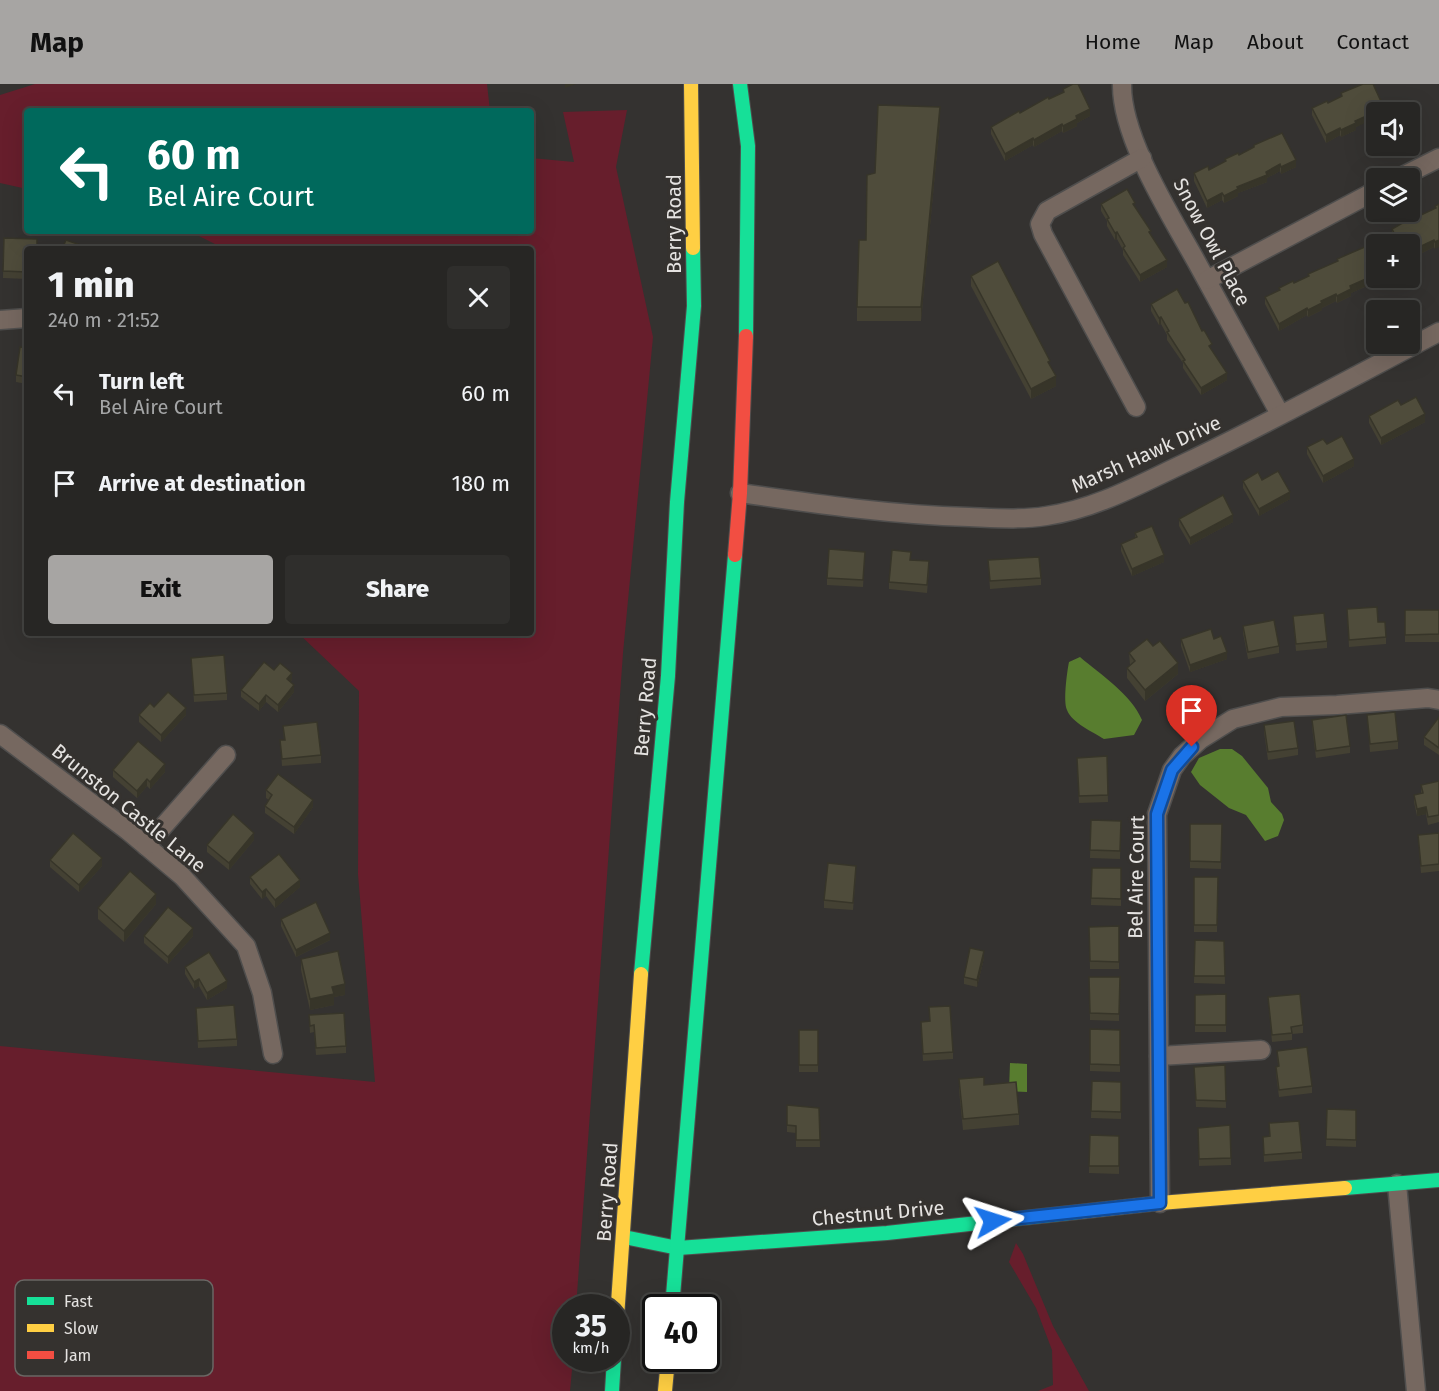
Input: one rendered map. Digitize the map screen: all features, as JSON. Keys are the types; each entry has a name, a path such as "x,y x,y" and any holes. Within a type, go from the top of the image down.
{"main road":[{"name":"Berry Road","path":"619,1294 645,910 668,676 678,502 694,306 691,84"},
{"path":"673,1294 740,493 746,347 748,146 740,84"},
{"name":"Chestnut Drive","path":"624,1237 678,1248 887,1233 1160,1203 1439,1180"},
{"path":"612,1391 614,1372"},
{"path":"665,1391 667,1372"}],"street":[{"name":"Snow Owl Place","path":"1122,84 1122,100 1133,138 1160,196 1280,414"},
{"path":"1137,407 1043,234 1040,224 1047,211 1142,158"},
{"path":"1419,168 1439,158"},
{"path":"1207,280 1366,196"},
{"path":"0,320 24,318"},
{"name":"Marsh Hawk Drive","path":"740,493 842,507 937,516 1044,517 1079,510 1115,496 1236,438 1439,332"},
{"name":"Bel Aire Court","path":"1160,1203 1157,814 1172,770 1182,756 1201,739 1233,718 1258,711 1281,707 1428,698 1439,700"},
{"name":"Brunston Castle Lane","path":"0,734 182,876 246,946 262,993 273,1054"},
{"path":"146,846 225,755"},
{"path":"1159,1056 1260,1050"},
{"path":"1397,1184 1416,1391"}],"shaded area":[{"path":"35,84 487,84 490,108 24,108 24,188 0,183 0,95"},
{"path":"627,110 616,167 653,337 623,653 577,1294 552,1294 552,1372 572,1372 570,1391 0,1391 0,1046 375,1082 358,874 359,691 301,636 534,636 534,246 219,246 195,234 534,234 534,158 574,162 563,112"},
{"path":"1080,657 1131,702 1142,720 1134,735 1104,739 1083,727 1070,715 1065,700 1066,679 1069,662"},
{"path":"1220,749 1232,749 1242,756 1268,788 1271,802 1282,814 1284,820 1278,836 1265,841 1246,815 1229,808 1200,785 1191,772 1199,758"},
{"path":"1010,1063 1027,1064 1027,1092 1009,1091"},
{"path":"1016,1243 1023,1254 1053,1326 1089,1391 1038,1391 1053,1385 1052,1350 1036,1308 1009,1262"}],"building":[{"path":"1078,84 1090,109 1076,116 1077,119 1063,126 1062,124 1034,140 1033,138 1005,154 991,127 1048,97 1049,99 1064,92 1063,89"},
{"path":"1363,84 1373,84 1381,102 1366,102 1366,116 1355,121 1356,123 1326,135 1312,108 1342,96 1341,93"},
{"path":"878,105 940,107 921,307 857,307 859,240 866,240 867,175 875,173"},
{"path":"1282,133 1296,160 1281,167 1280,164 1266,172 1267,175 1237,187 1238,189 1224,196 1222,193 1207,201 1194,173 1208,166 1209,170 1226,161 1225,159 1238,153 1239,155 1254,145"},
{"path":"1127,189 1135,203 1133,204 1167,260 1140,275 1123,248 1125,246 1117,232 1115,233 1107,219 1109,218 1101,204"},
{"path":"1439,204 1439,240 1420,247 1420,234 1395,234 1392,229 1404,222 1420,222 1420,213 1421,215 1436,208 1435,206"},
{"path":"4,238 37,239 37,246 24,246 24,272 3,271"},
{"path":"66,240 83,246 63,246"},
{"path":"1366,246 1366,279 1350,286 1351,289 1321,301 1322,303 1308,310 1307,308 1279,324 1265,297 1293,281 1294,283 1338,261 1337,259"},
{"path":"998,261 1056,376 1031,389 971,276"},
{"path":"1177,289 1185,303 1188,302 1202,331 1204,330 1212,344 1209,346 1227,373 1201,388 1183,361 1185,360 1167,332 1169,331 1161,317 1159,318 1151,304"},
{"path":"20,347 24,348 24,376 16,375"},
{"path":"1416,397 1425,414 1381,438 1369,416 1398,400 1401,405"},
{"path":"1342,436 1354,459 1323,476 1307,447 1323,439 1327,444"},
{"path":"1278,471 1290,492 1259,509 1243,481 1258,472 1262,480"},
{"path":"1223,495 1233,515 1190,538 1179,519"},
{"path":"1152,526 1164,555 1132,569 1121,544 1137,537 1135,533"},
{"path":"829,549 865,552 863,580 827,578"},
{"path":"892,550 911,552 910,560 929,561 927,585 889,582"},
{"path":"1039,557 1041,578 990,581 988,560"},
{"path":"1377,607 1378,622 1385,622 1386,637 1349,640 1347,609"},
{"path":"1405,610 1439,610 1439,634 1405,635"},
{"path":"1324,613 1327,641 1296,644 1293,616"},
{"path":"1274,620 1279,646 1248,652 1243,626"},
{"path":"1211,629 1214,639 1221,636 1227,652 1190,665 1181,639"},
{"path":"1147,639 1153,646 1160,641 1178,663 1145,690 1127,668 1135,661 1129,653"},
{"path":"224,655 227,693 194,695 191,658"},
{"path":"264,662 274,670 280,663 292,673 287,679 294,685 278,705 266,695 259,704 241,690"},
{"path":"168,692 186,708 161,735 139,715 150,703 154,707"},
{"path":"1395,712 1398,741 1370,744 1367,715"},
{"path":"1346,715 1350,746 1316,751 1312,720"},
{"path":"1439,717 1439,748 1424,737"},
{"path":"1294,721 1298,748 1268,752 1264,725"},
{"path":"317,722 321,755 282,759 280,740 285,740 283,726"},
{"path":"138,741 165,764 150,782 147,779 137,791 113,770"},
{"path":"1107,756 1108,795 1079,796 1077,758"},
{"path":"278,774 313,800 294,827 265,806 272,795 266,790"},
{"path":"1439,781 1439,815 1428,817 1426,807 1417,809 1414,795 1423,793 1421,785"},
{"path":"233,814 254,833 229,863 207,845"},
{"path":"1091,820 1121,821 1120,851 1090,850"},
{"path":"1190,824 1222,824 1221,862 1190,861"},
{"path":"73,833 102,858 79,885 50,860"},
{"path":"1439,833 1439,864 1421,866 1418,835"},
{"path":"279,854 300,880 275,900 266,889 262,892 250,877"},
{"path":"828,863 856,866 853,903 824,900"},
{"path":"1092,868 1121,868 1121,899 1091,898"},
{"path":"130,871 156,894 124,931 98,908"},
{"path":"1194,877 1218,877 1217,925 1194,925"},
{"path":"316,902 330,933 296,950 281,919"},
{"path":"168,907 193,928 168,957 144,936"},
{"path":"1119,926 1119,962 1090,961 1089,927"},
{"path":"1195,940 1224,941 1225,976 1194,976"},
{"path":"970,948 984,951 977,980 964,977"},
{"path":"338,951 345,984 332,987 334,994 310,999 301,959"},
{"path":"209,952 227,981 207,993 199,979 194,982 185,967"},
{"path":"1089,977 1120,977 1119,1014 1090,1013"},
{"path":"1226,994 1226,1025 1195,1025 1195,995"},
{"path":"1300,994 1303,1025 1291,1027 1292,1033 1272,1035 1268,997"},
{"path":"234,1005 237,1039 198,1041 196,1008"},
{"path":"950,1006 953,1052 923,1054 921,1022 930,1021 929,1007"},
{"path":"344,1013 346,1046 316,1048 314,1025 310,1026 309,1015"},
{"path":"1090,1029 1120,1030 1120,1065 1090,1064"},
{"path":"799,1030 818,1030 818,1065 799,1065"},
{"path":"1307,1047 1312,1086 1279,1090 1276,1067 1279,1066 1277,1051"},
{"path":"1225,1065 1226,1101 1196,1100 1194,1067"},
{"path":"984,1077 984,1085 1016,1082 1019,1114 963,1119 959,1079"},
{"path":"1092,1081 1121,1082 1121,1112 1091,1111"},
{"path":"787,1105 819,1108 820,1140 796,1140 796,1126 787,1125"},
{"path":"1327,1109 1356,1110 1356,1140 1326,1139"},
{"path":"1299,1121 1302,1152 1264,1155 1263,1137 1270,1136 1269,1123"},
{"path":"1230,1125 1231,1158 1199,1159 1198,1128"},
{"path":"1090,1135 1119,1136 1119,1166 1089,1166"}],"traffic: fast":[{"path":"740,84 748,146 746,336"},
{"path":"641,974 668,676 677,502 694,306 693,248"},
{"path":"673,1294 735,555"},
{"path":"1345,1188 1439,1180"},
{"path":"624,1237 678,1248 887,1233 1078,1212"},
{"path":"612,1391 613,1372"}],"traffic: slow":[{"path":"691,84 693,248"},
{"path":"619,1294 641,974"},
{"path":"1078,1212 1345,1188"},
{"path":"665,1391 667,1372"}],"traffic: jam":[{"path":"735,555 740,493 746,336"}],"route":[{"path":"993,1221 1160,1203 1157,814 1172,770 1192,747"}]}
